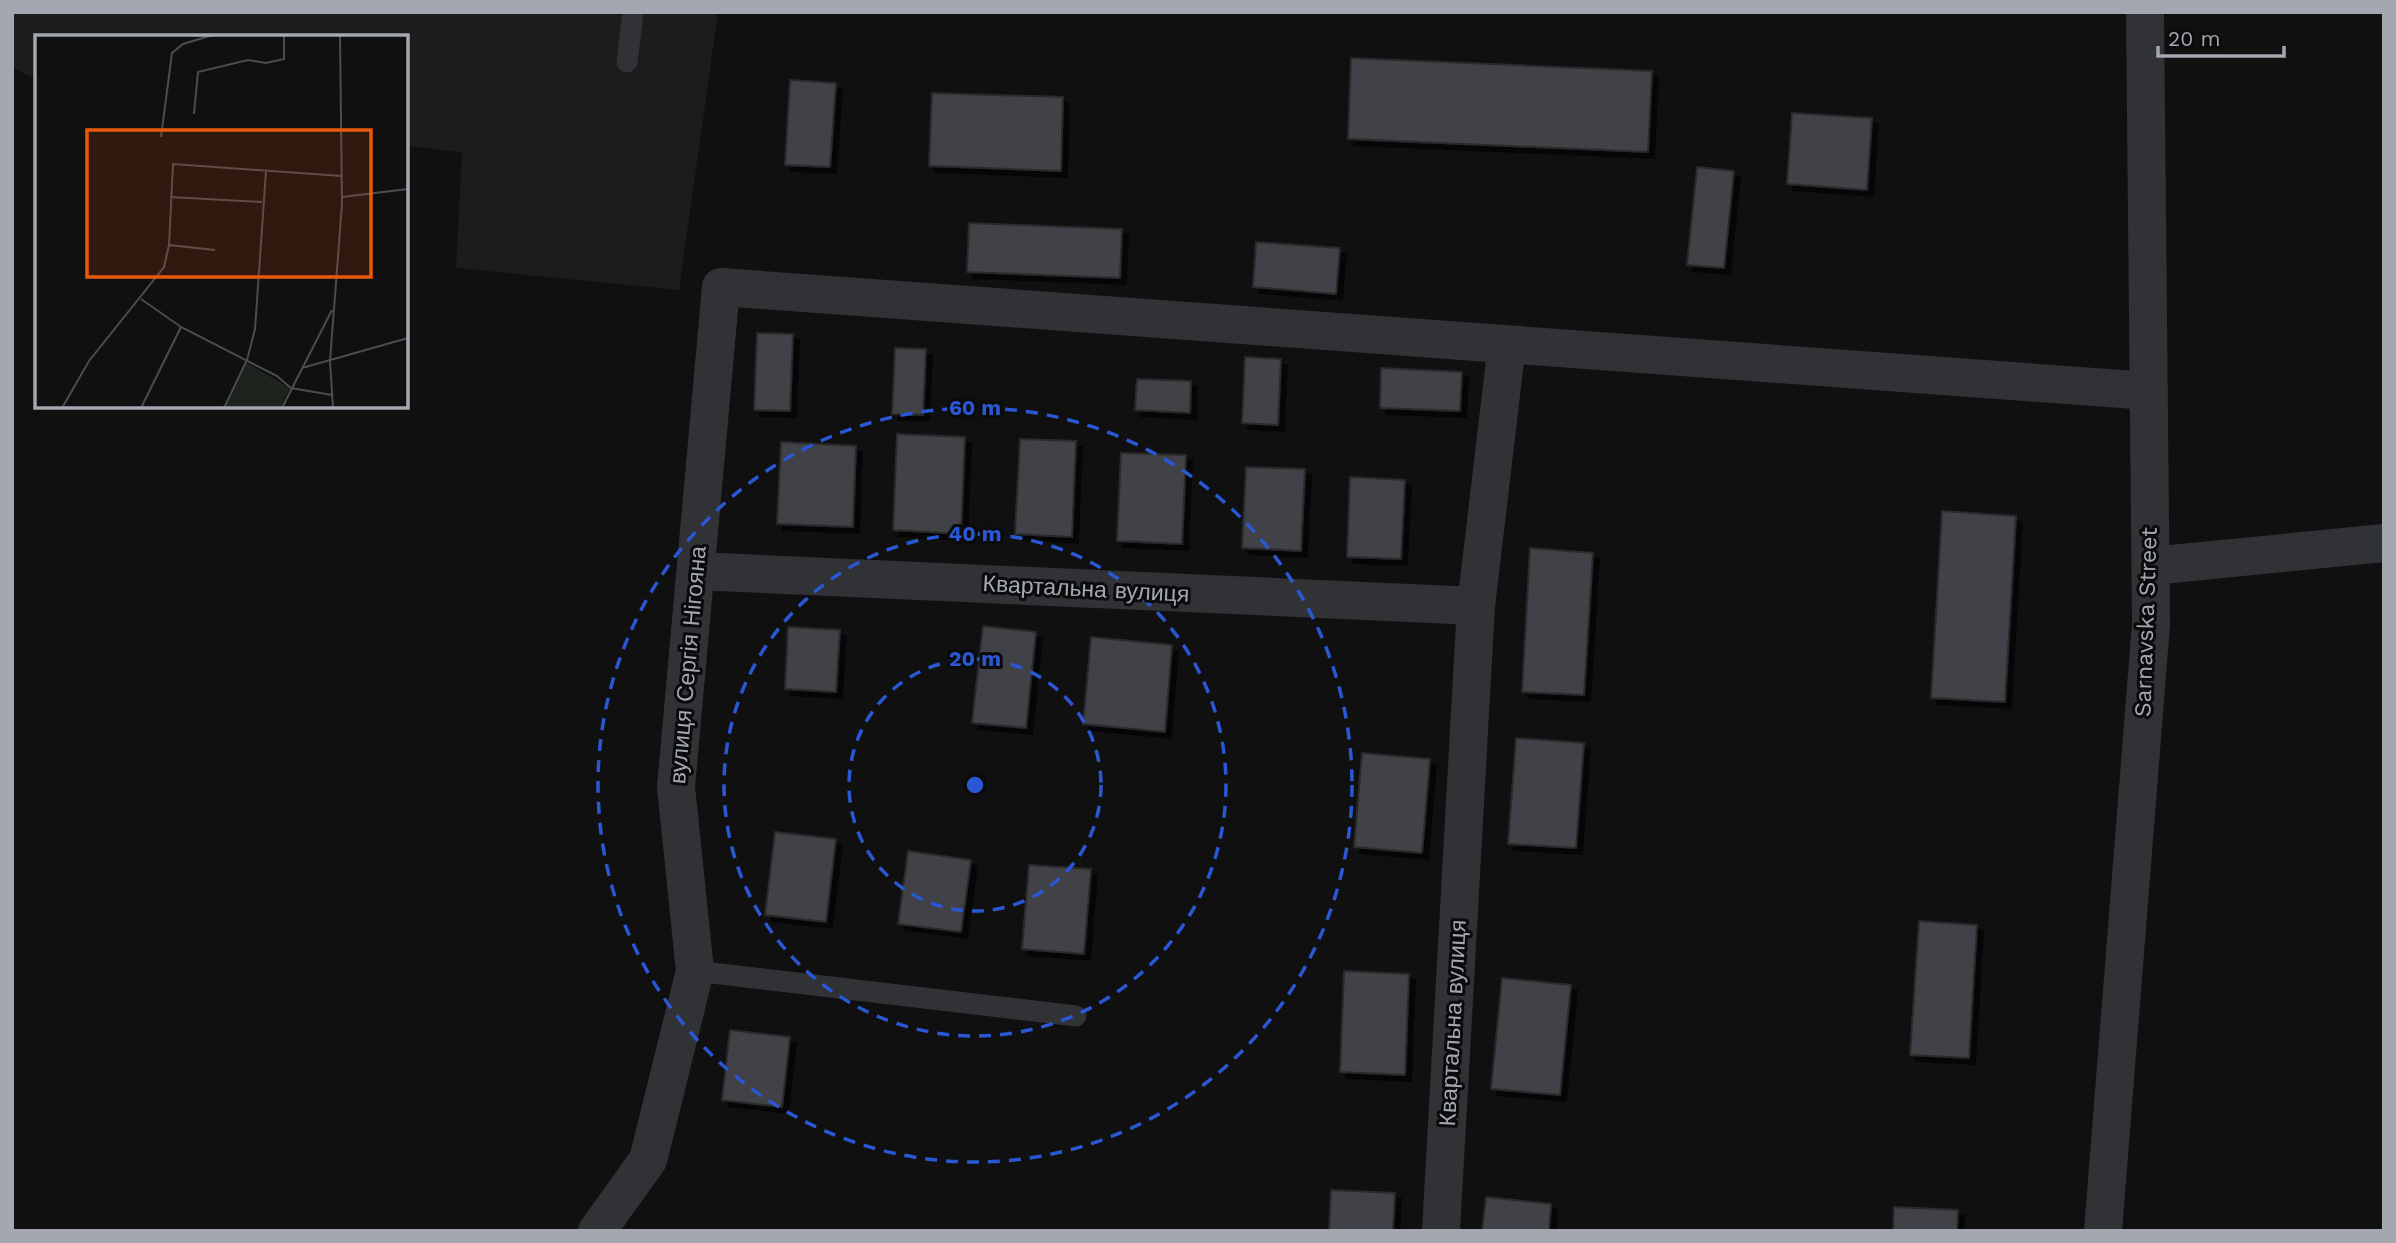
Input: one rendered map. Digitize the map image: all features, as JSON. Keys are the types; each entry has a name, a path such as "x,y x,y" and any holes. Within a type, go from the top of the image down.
{"street":[{"name":"Sarnavska Street","path":"2103,1231 2151,624 2145,12"},
{"name":"вулиця Сергія Нігояна","path":"597,1231 648,1160 695,971 676,787 721,287 1507,344"},
{"path":"1507,344 2148,391"},
{"name":"Квартальна вулиця","path":"1441,1231 1476,607 1507,344"},
{"path":"2151,566 2384,543"},
{"name":"Квартальна вулиця","path":"696,571 1476,607"}],"lane":[{"path":"627,62 633,12"},
{"path":"695,971 1076,1016"}],"shaded area":[{"path":"12,12 718,12 679,290 456,268 462,152 408,146 408,35 35,35 35,78 12,68"}],"building":[{"path":"1351,58 1652,71 1648,152 1348,139"},
{"path":"790,80 836,83 830,167 785,165"},
{"path":"932,93 1063,97 1061,171 929,166"},
{"path":"1792,113 1872,118 1867,190 1787,184"},
{"path":"1697,167 1734,171 1724,268 1687,265"},
{"path":"969,223 1122,229 1120,278 967,272"},
{"path":"1256,242 1340,248 1336,294 1253,287"},
{"path":"757,333 793,334 790,411 754,410"},
{"path":"895,348 926,349 923,415 892,414"},
{"path":"1245,357 1281,359 1278,425 1242,423"},
{"path":"1381,368 1462,372 1460,411 1380,408"},
{"path":"1137,379 1191,381 1190,413 1135,410"},
{"path":"897,434 965,437 961,534 893,530"},
{"path":"1020,439 1076,441 1072,537 1015,534"},
{"path":"781,442 856,446 853,527 777,524"},
{"path":"1121,453 1186,455 1182,544 1117,541"},
{"path":"1246,467 1305,469 1301,551 1242,548"},
{"path":"1350,477 1405,480 1401,559 1347,557"},
{"path":"1942,511 2016,516 2005,702 1931,698"},
{"path":"1530,548 1593,553 1584,695 1522,692"},
{"path":"983,626 1036,632 1026,728 972,723"},
{"path":"788,627 840,630 836,692 785,689"},
{"path":"1091,637 1172,645 1165,732 1083,724"},
{"path":"1516,738 1584,743 1576,848 1508,844"},
{"path":"1362,753 1430,759 1422,853 1354,847"},
{"path":"775,832 836,839 826,922 765,915"},
{"path":"908,851 971,860 961,932 898,924"},
{"path":"1029,865 1091,869 1084,954 1022,949"},
{"path":"1919,921 1977,925 1969,1058 1910,1055"},
{"path":"1344,971 1409,974 1405,1075 1340,1072"},
{"path":"1502,978 1571,985 1560,1095 1491,1089"},
{"path":"730,1030 790,1037 782,1107 722,1100"},
{"path":"1331,1190 1395,1193 1393,1231 1329,1231"},
{"path":"1486,1197 1551,1204 1549,1231 1482,1231"},
{"path":"1894,1207 1958,1210 1957,1231 1893,1231"}]}
